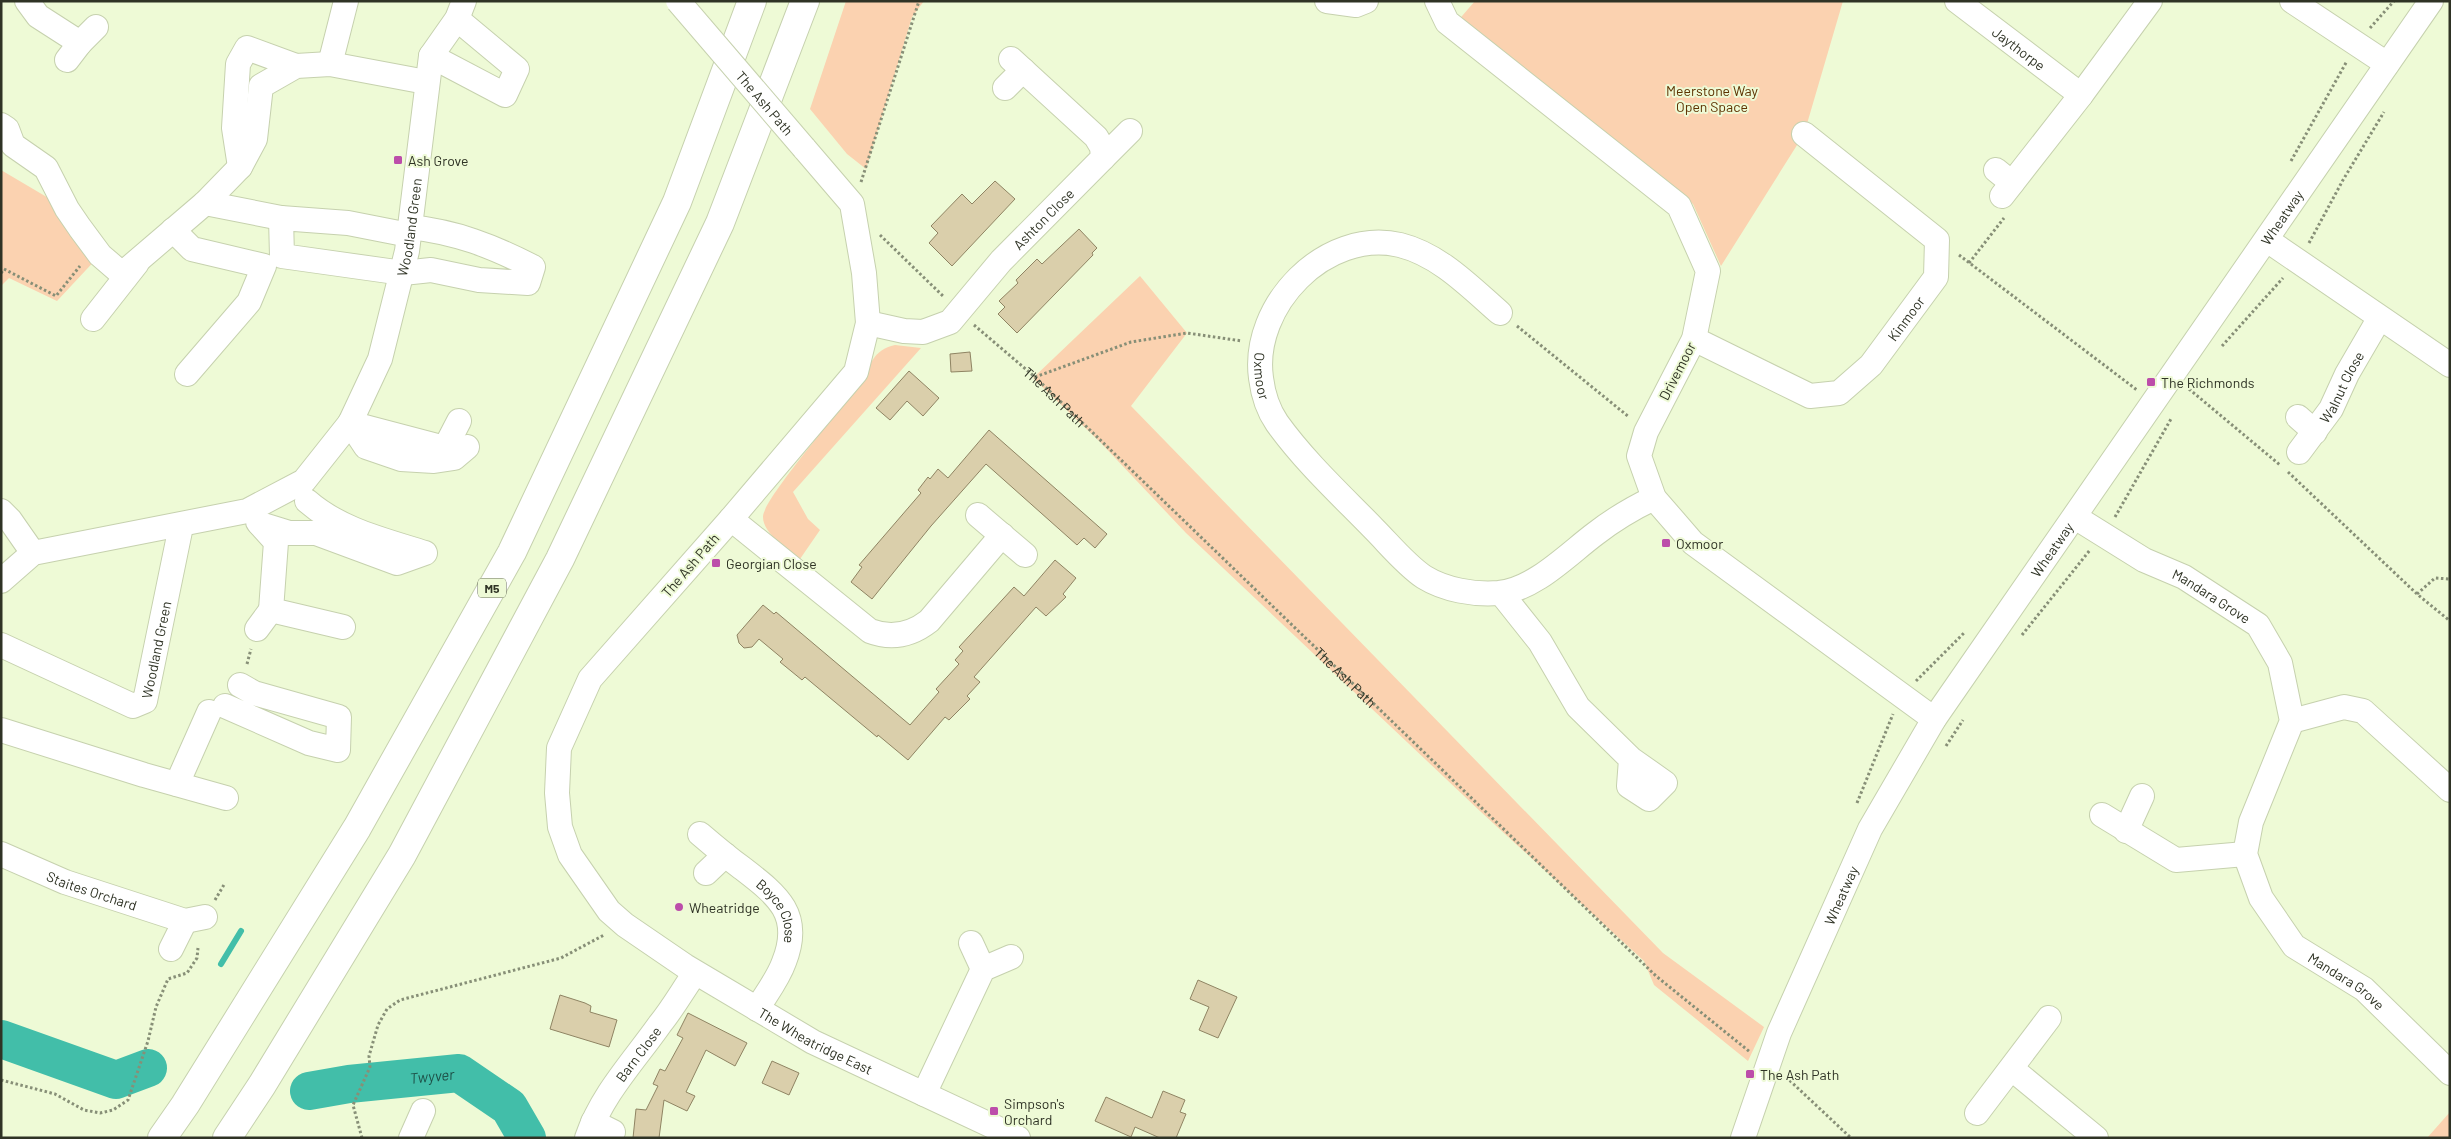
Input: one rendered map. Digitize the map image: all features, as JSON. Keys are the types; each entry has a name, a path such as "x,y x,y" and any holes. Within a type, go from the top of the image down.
{"highway":[{"name":"M5","path":"162,1138 185,1105 357,828 512,552 677,202 752,1"},
{"path":"227,1138 262,1085 402,855 560,559 720,224 805,1"}],"street":[{"path":"27,1 38,16 81,44"},
{"path":"330,64 346,1"},
{"name":"The Ash Path","path":"625,924 609,911 570,855 560,827 557,793 558,748 590,679 731,519 856,372 868,323 864,273 852,204 678,1"},
{"path":"1327,1 1356,5 1366,1"},
{"name":"Drivemoor","path":"1437,1 1447,22 1679,206 1708,272 1694,339 1646,432 1639,456 1654,498 1693,543 1934,719"},
{"name":"Jaythorpe","path":"1957,1 2081,95"},
{"path":"2004,183 2081,95 2150,1"},
{"path":"2292,1 2387,64"},
{"name":"Wheatway","path":"1742,1138 1777,1073 1870,829 1934,719 2431,1"},
{"path":"431,56 504,95 517,69 462,6"},
{"name":"Woodland Green","path":"33,553 254,518 306,491 350,423 380,359 403,273 426,82 431,56 462,6"},
{"path":"240,167 234,128 238,64 247,48 296,66 330,64 426,82"},
{"path":"1005,88 1017,65 1096,137 1102,147 1104,158"},
{"path":"93,320 131,267 205,203 240,167 255,139 261,86 296,66"},
{"name":"Ashton Close","path":"868,323 904,331 923,332 941,327 959,313 1001,261 1130,132"},
{"path":"1804,134 1937,240"},
{"path":"7,135 46,168 67,209 94,247 131,267"},
{"path":"205,203 281,218 348,223 409,231 441,230 491,246 533,267 528,283 479,280 431,270 403,273 282,256 281,218"},
{"path":"173,230 192,249 264,266 249,302 187,374"},
{"name":"Kinmoor","path":"1694,339 1810,396 1839,393 1871,365 1936,277 1937,240"},
{"path":"2267,240 2379,319 2450,365"},
{"name":"Oxmoor","path":"1500,312 1443,264 1399,245 1362,245 1345,248 1322,259 1298,278 1277,304 1265,333 1260,353 1261,378 1268,407 1276,422 1308,461 1391,546 1422,576 1444,587 1473,592 1501,593 1530,582 1629,510 1654,498"},
{"name":"Walnut Close","path":"2299,452 2306,425 2331,410 2347,374 2379,319"},
{"path":"350,423 445,448 459,420"},
{"path":"350,423 366,447 401,459 434,461 454,458 467,447"},
{"path":"254,518 283,537 316,533 397,563 425,554 366,535 322,514 306,491 283,537 272,610 258,629"},
{"path":"1,511 10,520 33,553 1,581"},
{"path":"978,515 1025,555"},
{"name":"Mandara Grove","path":"2075,516 2144,560 2184,577 2258,625 2280,662 2292,721"},
{"path":"731,519 870,631 888,636 915,630 929,622 1002,535"},
{"name":"Woodland Green","path":"1,645 133,706 145,701 180,531"},
{"path":"1501,593 1540,642 1578,707 1631,759"},
{"path":"272,610 343,627"},
{"path":"177,784 217,709 309,743 338,750 339,718 254,693 240,685"},
{"path":"2102,815 2126,832 2176,860 2245,854 2251,822 2292,721 2344,707 2363,711 2450,790"},
{"path":"1,730 226,798"},
{"path":"2126,832 2142,796"},
{"name":"Boyce Close","path":"700,834 773,892 783,906 789,920 790,939 783,965 757,1009"},
{"name":"Staites Orchard","path":"1,854 66,882 195,919"},
{"name":"Mandara Grove","path":"2245,854 2261,898 2294,946 2364,989 2450,1073"},
{"path":"706,872 725,855"},
{"path":"171,949 195,919"},
{"name":"The Wheatridge East","path":"625,924 695,973 813,1042 1018,1138"},
{"path":"971,943 983,969"},
{"path":"924,1094 983,969 1010,957"},
{"name":"Barn Close","path":"598,1130 619,1077 661,1024 695,973"},
{"path":"1977,1114 2049,1018"},
{"path":"2012,1069 2096,1138"},
{"path":"411,1138 423,1111"}],"path":[{"path":"852,204 866,169 919,1"},
{"path":"2221,347 2298,262 2343,180 2387,107"},
{"path":"1969,263 2005,217 2004,183"},
{"name":"The Ash Path","path":"852,204 959,313 1036,376 1656,976 1777,1073 1851,1138"},
{"path":"1937,240 2154,402"},
{"path":"1,273 4,270 56,296 94,247"},
{"path":"1500,312 1646,432"},
{"path":"1036,376 1131,342 1187,333 1242,341"},
{"path":"2173,374 2190,391 2289,473 2417,594 2450,621"},
{"path":"2186,397 2195,384"},
{"path":"2020,637 2103,534 2120,509 2172,417"},
{"path":"2417,594 2435,578 2450,579"},
{"path":"1945,748 1965,717"},
{"path":"1,1080 55,1094 84,1110 100,1113 112,1110 128,1100 148,1042 156,1007 168,979 187,973 197,958 198,944 195,919"},
{"path":"362,1138 353,1106 370,1067 369,1056 378,1025 387,1009 400,1000 561,958 625,924"}],"green space":[{"path":"846,1 924,1 912,17 866,169 847,154 810,109"},
{"name":"Meerstone Way Open Space","path":"1475,1 1843,1 1804,134 1721,266 1693,204 1456,23"},
{"path":"1,170 67,209 100,255 57,301 9,278 1,286"},
{"path":"1140,276 1187,333 1131,406 1663,953 1764,1027 1748,1061 1654,985 1644,961 1481,812 1186,533 1100,442 1033,378"},
{"path":"895,345 921,348 793,492 808,519 820,530 800,559 777,541 767,529 763,517 766,507 775,492 851,396 869,365 882,350"},
{"path":"2450,1112 2450,1138 2427,1138"}],"building":[{"path":"995,181 1015,199 952,266 929,243 938,233 931,226 962,194 972,204"},
{"path":"1079,229 1097,248 1092,253 1093,255 1017,333 998,314 1005,307 999,301 1018,283 1016,280 1037,259 1042,264"},
{"path":"970,352 972,371 951,372 950,354"},
{"path":"909,371 939,398 923,416 907,401 890,420 876,408"},
{"path":"989,430 1107,534 1095,548 1084,538 1077,545 986,464 931,526 872,599 851,582 862,567 859,565 921,493 918,490 928,477 930,479 938,469 948,478"},
{"path":"1055,560 1076,578 1063,594 1066,597 1046,616 1036,607 974,677 980,682 967,696 970,699 949,720 945,717 908,760 878,735 877,737 805,677 802,680 780,662 783,659 759,639 752,647 744,648 739,643 737,635 763,605 774,614 776,612 910,725 939,692 936,689 959,664 955,660 963,651 959,647 1014,587 1024,596"},
{"path":"1198,980 1237,997 1218,1038 1199,1030 1209,1007 1190,999"},
{"path":"560,995 591,1006 590,1012 617,1020 609,1047 550,1029"},
{"path":"688,1013 747,1043 735,1066 706,1050 686,1092 695,1096 687,1111 664,1100 659,1138 633,1138 636,1109 646,1110 658,1086 653,1084 660,1069 665,1071 683,1038 677,1035"},
{"path":"772,1061 799,1073 789,1095 762,1083"},
{"path":"1163,1091 1185,1100 1180,1112 1186,1114 1176,1138 1160,1138 1135,1127 1131,1137 1095,1121 1106,1097 1152,1118"}],"waterway":[{"path":"221,964 241,931"},
{"name":"Twyver","path":"1,1039 116,1080 148,1068"},
{"name":"Twyver","path":"309,1091 349,1084 459,1073 509,1107 527,1138"}],"place":[{"name":"Ash Grove","path":"398,160"},
{"name":"The Richmonds","path":"2151,382"},
{"name":"Oxmoor","path":"1666,543"},
{"name":"Georgian Close","path":"716,563"},
{"name":"Wheatridge","path":"679,907"},
{"name":"The Ash Path","path":"1750,1074"},
{"name":"Simpson's Orchard","path":"994,1111"}]}
